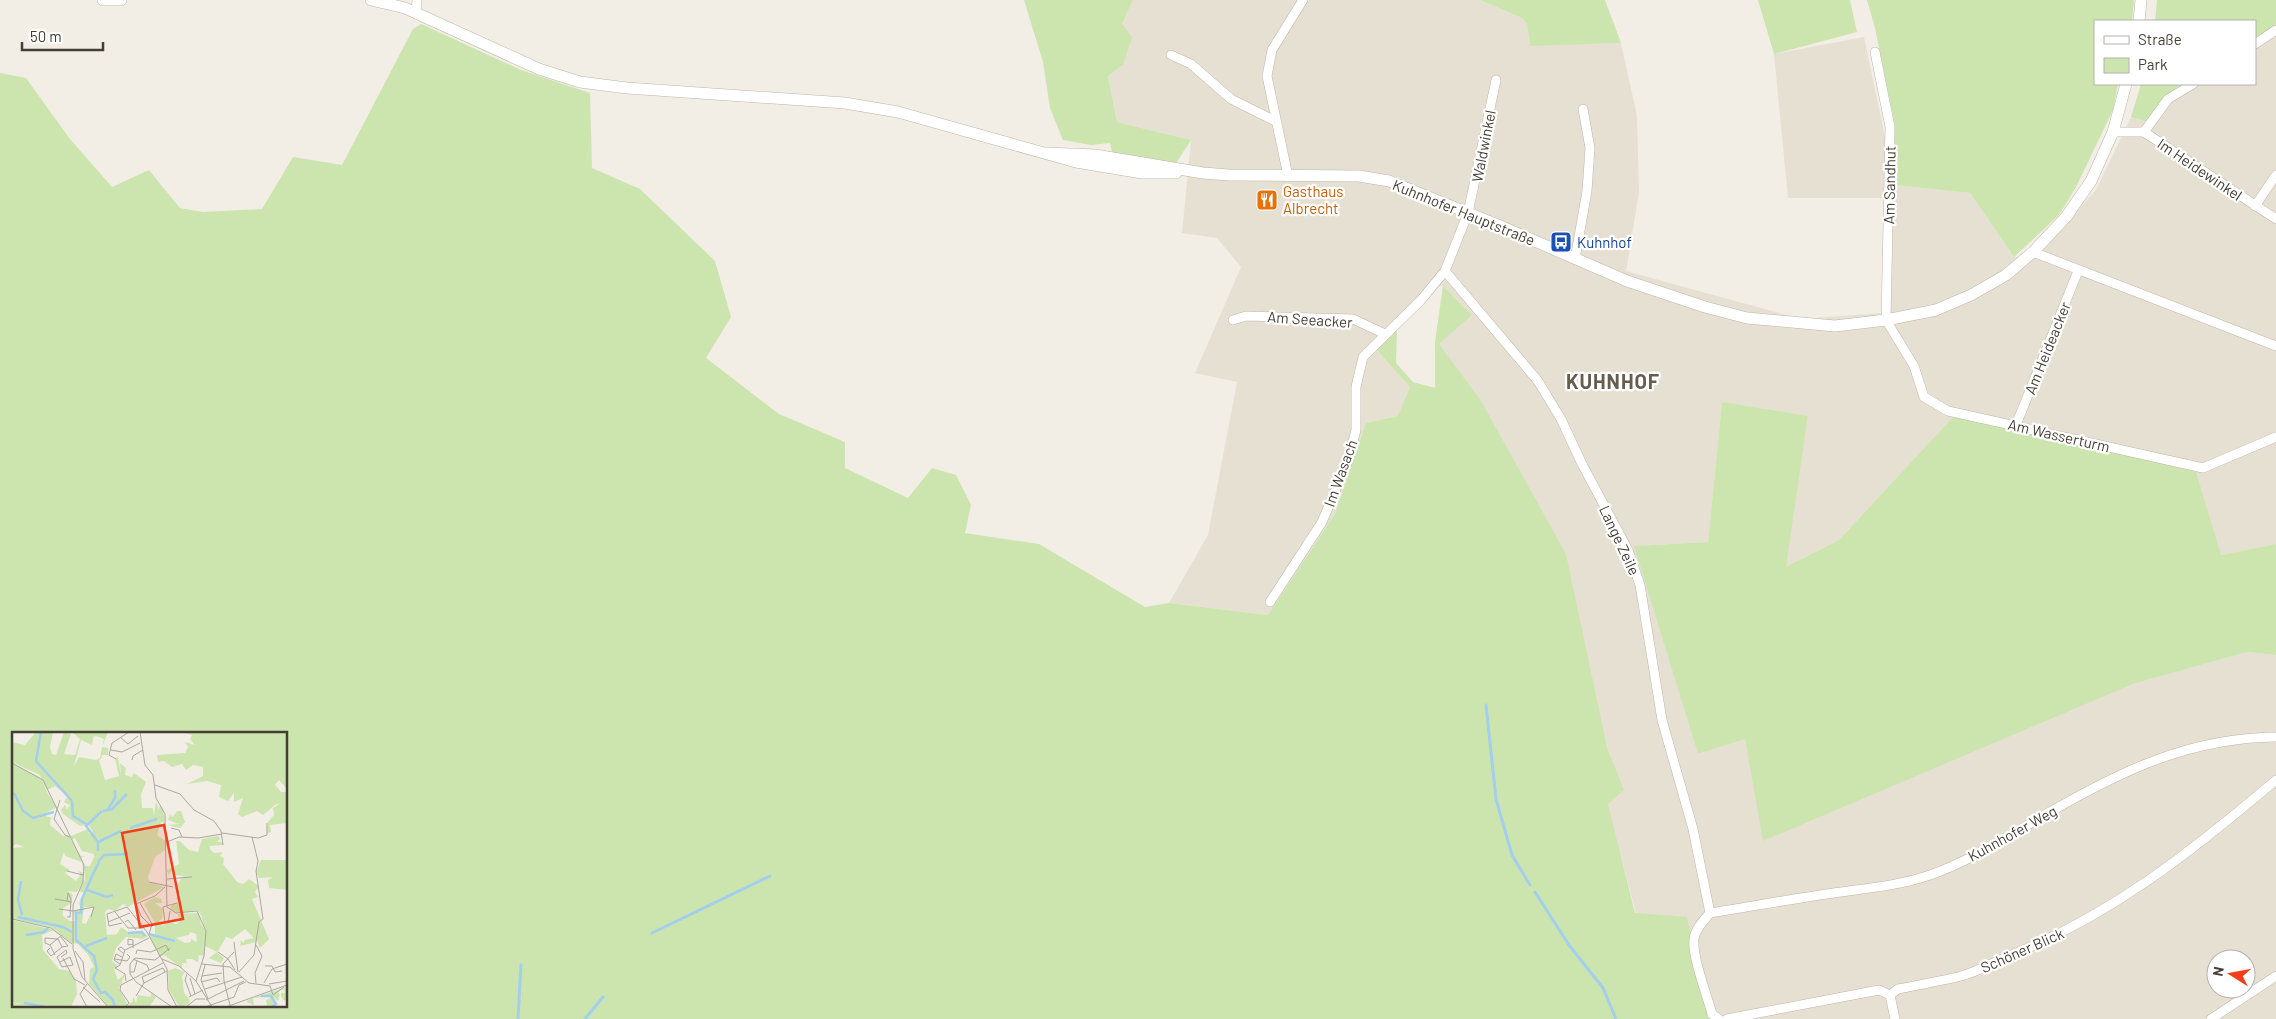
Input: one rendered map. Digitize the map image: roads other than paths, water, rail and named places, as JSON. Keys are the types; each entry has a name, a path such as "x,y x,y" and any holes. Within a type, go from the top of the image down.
{"street":[{"path":"103,0 121,0"},
{"path":"371,0 416,12 539,69 580,82 627,88 844,103 898,112 1076,162 1134,172 1203,173"},
{"path":"416,12 417,0"},
{"path":"1288,176 1267,76 1272,50 1302,0"},
{"path":"2140,20 2141,0"},
{"path":"2256,43 2276,30"},
{"name":"Am Sandhut","path":"1875,52 1890,127 1886,320"},
{"path":"1171,55 1191,64 1231,99 1276,121"},
{"name":"Waldwinkel","path":"1468,213 1496,80"},
{"name":"Kuhnhofer Hauptstraße","path":"1047,153 1118,158 1203,173 1256,177 1360,176 1390,181 1627,282 1705,307 1747,318 1835,326 1886,320 1936,310 1971,295 2006,275 2033,252 2066,217 2091,181 2113,132 2126,85"},
{"name":"Im Heidewinkel","path":"2144,132 2168,99 2191,85"},
{"path":"1575,259 1587,191 1590,148 1582,109"},
{"name":"Im Heidewinkel","path":"2113,132 2144,132 2276,219"},
{"name":"Im Heidewinkel","path":"2255,206 2276,175"},
{"path":"1445,271 1468,213"},
{"path":"2033,252 2276,346"},
{"name":"Im Wasach","path":"1270,602 1326,513 1348,461 1356,430 1356,387 1363,357 1421,300 1445,271"},
{"name":"Lange Zeile","path":"1445,271 1538,382 1561,419 1582,464 1628,550 1640,585 1662,720 1693,829 1710,913"},
{"name":"Am Heideacker","path":"2016,426 2078,271"},
{"name":"Am Seeacker","path":"1233,320 1246,316 1353,319 1385,334"},
{"name":"Am Wasserturm","path":"1886,320 1914,366 1924,397 1948,411 2203,468 2276,437"},
{"name":"Kuhnhofer Weg","path":"1710,913 1873,889 1929,875 1981,853 2102,783 2160,757 2202,744 2247,737 2276,737"},
{"name":"Schöner Blick","path":"1727,1019 1879,990 1890,994 1898,989 1962,976 2019,953 2059,934 2117,902 2199,845 2276,780"},
{"path":"1710,913 1700,924 1694,937 1695,950 1712,1014 1719,1019"},
{"path":"2210,1019 2276,976"},
{"path":"1890,994 1895,1019"}],"waterway":[{"path":"1486,705 1496,799 1512,855 1530,885"},
{"path":"652,933 770,876"},
{"path":"1535,892 1569,945 1603,988 1616,1019"},
{"path":"518,1019 521,965"},
{"path":"585,1019 603,997"}],"place":[{"name":"Gasthaus Albrecht","path":"1267,200"},
{"name":"Kuhnhof","path":"1561,242"}],"district":[{"name":"KUHNHOF","path":"1613,381"}]}
